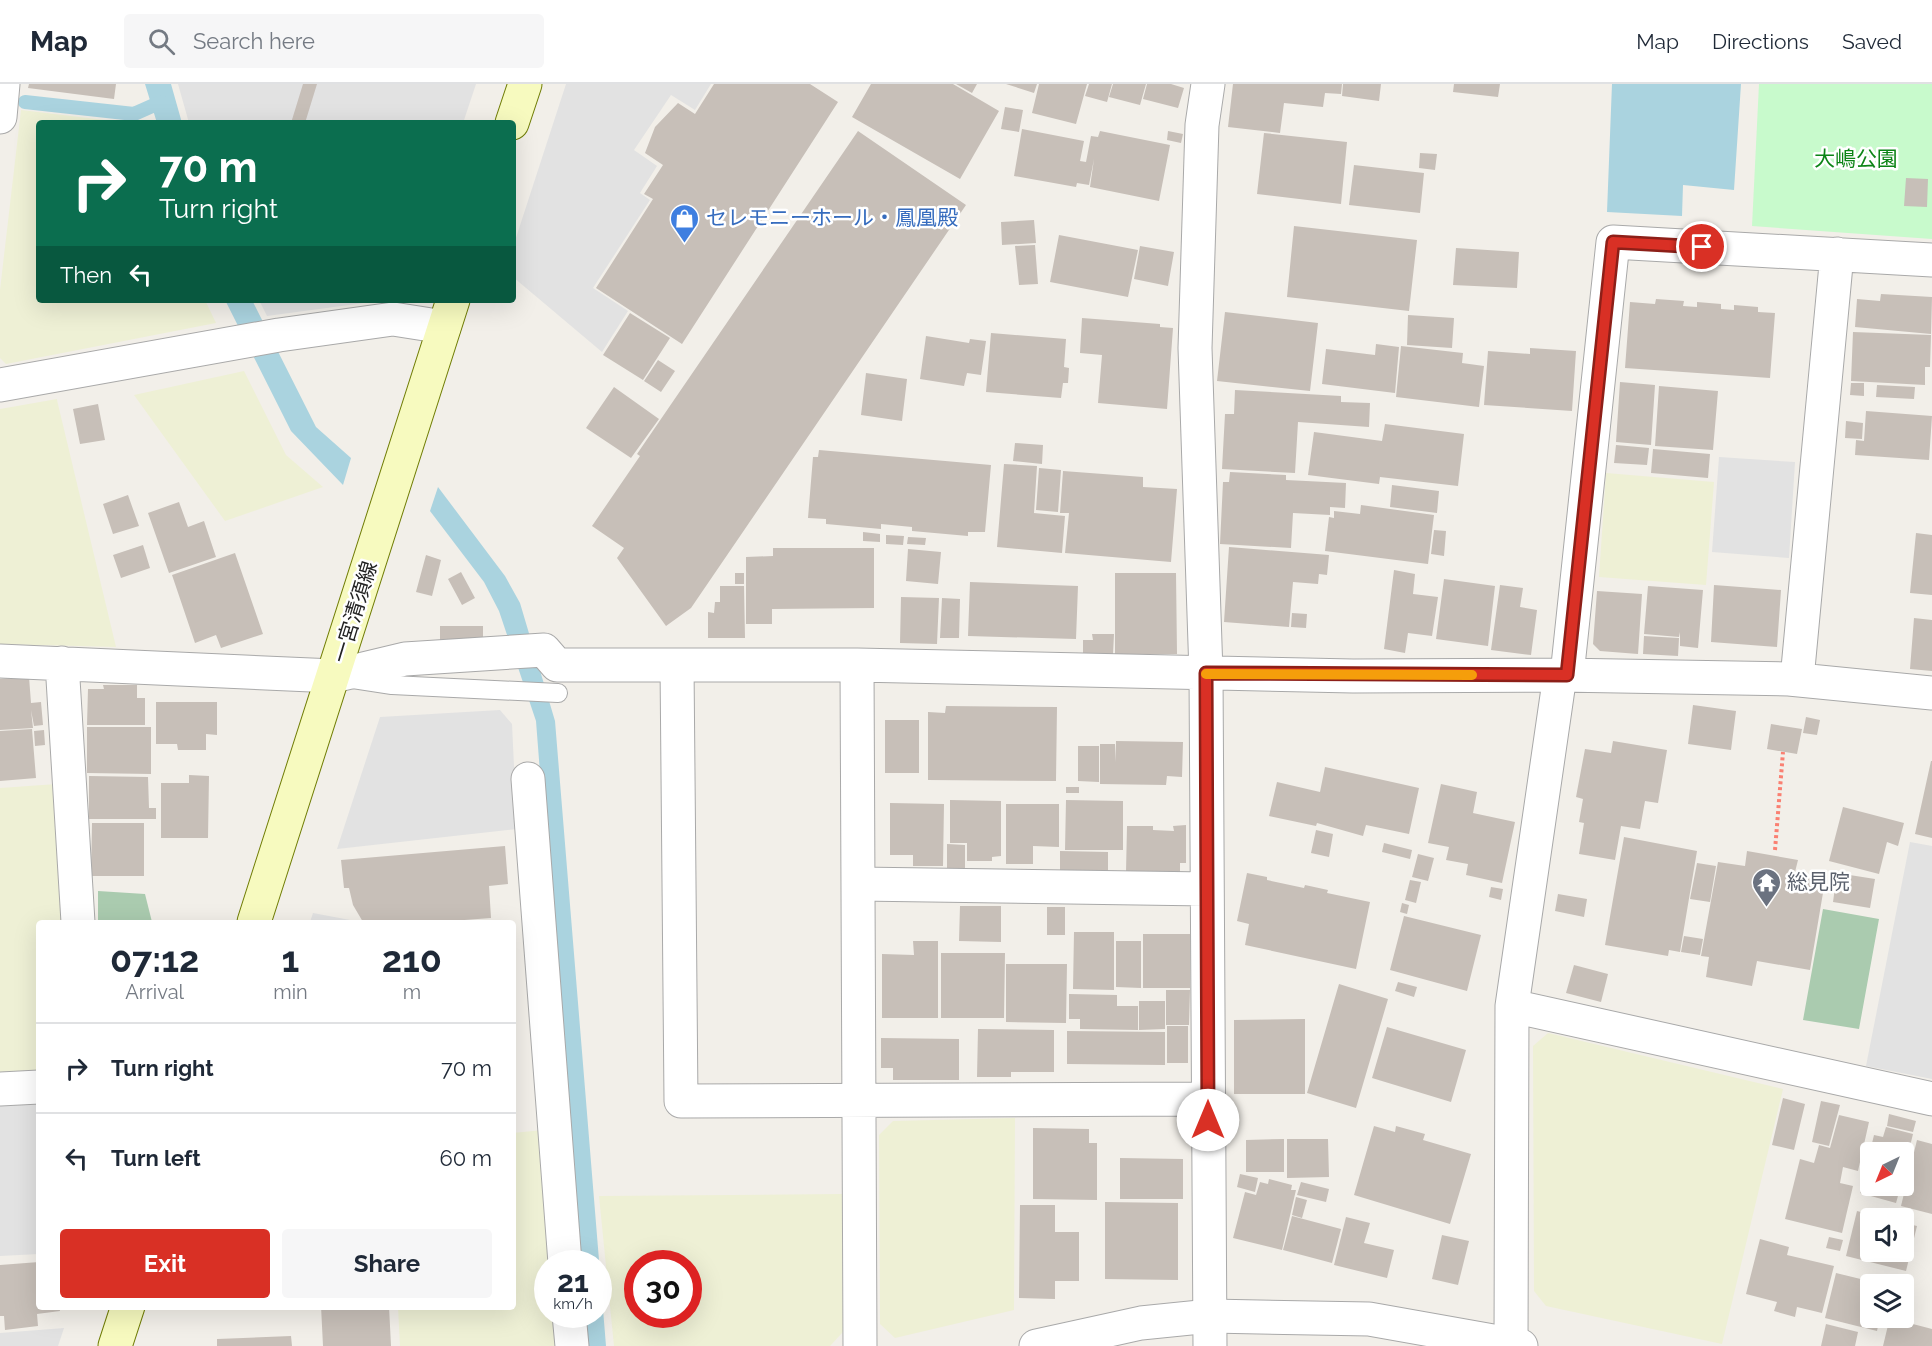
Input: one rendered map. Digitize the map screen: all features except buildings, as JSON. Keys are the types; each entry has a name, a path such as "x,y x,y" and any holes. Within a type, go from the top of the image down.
{"main road":[{"path":"513,120 525,84"},
{"name":"一宮清須線","path":"255,920 449,313"},
{"path":"115,1346 127,1310"}],"street":[{"path":"0,117 3,84"},
{"path":"1208,84 1202,125 1195,348 1206,673 1210,1331"},
{"path":"1035,1346 1141,1323 1210,1331 1369,1319 1514,1345 1512,1006 1564,675 1613,242 1932,260"},
{"path":"1797,679 1836,254"},
{"path":"0,385 279,335 449,313"},
{"path":"0,662 334,676 405,659 544,650 557,665 857,665 1206,673 1797,679 1932,693"},
{"path":"62,663 78,920"},
{"path":"677,665 681,1101 1208,1098"},
{"path":"857,665 860,1346"},
{"path":"528,779 564,1250"},
{"path":"858,884 1207,889"},
{"path":"1512,1006 1932,1099"},
{"path":"0,1089 36,1087"},
{"path":"570,1328 572,1346"}],"lane":[{"path":"334,676 392,685 558,693"}],"path":[{"path":"1775,850 1783,752"}],"green space":[{"name":"大嶋公園","path":"1759,84 1932,84 1932,239 1752,226"},
{"path":"21,110 105,120 36,120 36,303 206,303 216,323 6,364 0,358 0,290"},
{"path":"244,371 286,455 323,487 225,521 134,395"},
{"path":"57,399 116,647 0,644 0,409"},
{"path":"1606,473 1714,482 1706,585 1599,577"},
{"path":"57,784 62,920 36,920 36,1070 0,1072 0,788"},
{"path":"98,891 145,894 152,920 98,920"},
{"path":"1823,909 1879,919 1859,1029 1803,1020"},
{"path":"1548,1033 1783,1089 1722,1344 1546,1306 1534,1291 1533,1046"},
{"path":"1015,1118 1014,1310 895,1338 880,1324 879,1135 893,1121"},
{"path":"543,1130 551,1250 534,1250 534,1328 556,1328 558,1346 400,1346 398,1310 516,1310 516,1133"},
{"path":"842,1194 843,1332 830,1346 614,1346 612,1250 604,1250 599,1196"}],"shaded area":[{"path":"178,84 476,84 464,120 188,120"},
{"path":"566,84 711,84 695,110 671,95 634,150 657,166 640,193 650,200 593,288 628,311 602,352 516,280 516,238"},
{"path":"260,303 364,303 267,316"},
{"path":"1719,457 1795,462 1789,558 1712,552"},
{"path":"500,710 512,724 517,829 337,849 380,717"},
{"path":"1910,842 1932,846 1932,1079 1866,1066"},
{"path":"313,913 350,920 311,920"},
{"path":"36,1104 36,1254 0,1256 0,1106"},
{"path":"64,1328 58,1346 0,1346 0,1333"}],"water":[{"path":"145,84 171,84 181,120 156,120"},
{"path":"1612,84 1741,84 1734,190 1683,185 1682,216 1607,212"},
{"path":"227,303 254,303 316,427 351,458 343,485 291,431"},
{"path":"438,487 505,576 520,603 555,721 598,1250 577,1250 536,721 499,611 484,582 430,511"},
{"path":"583,1328 605,1328 606,1346 584,1346"}],"waterway":[{"path":"25,102 134,114 161,102"}],"slow traffic":[{"path":"1206,674 1472,675"}],"place":[{"name":"セレモニーホール・鳳凰殿","path":"685,244"},
{"name":"総見院","path":"1766,908"}],"route":[{"path":"1208,1120 1206,673 1353,676 1567,675 1613,242 1702,247"}]}
